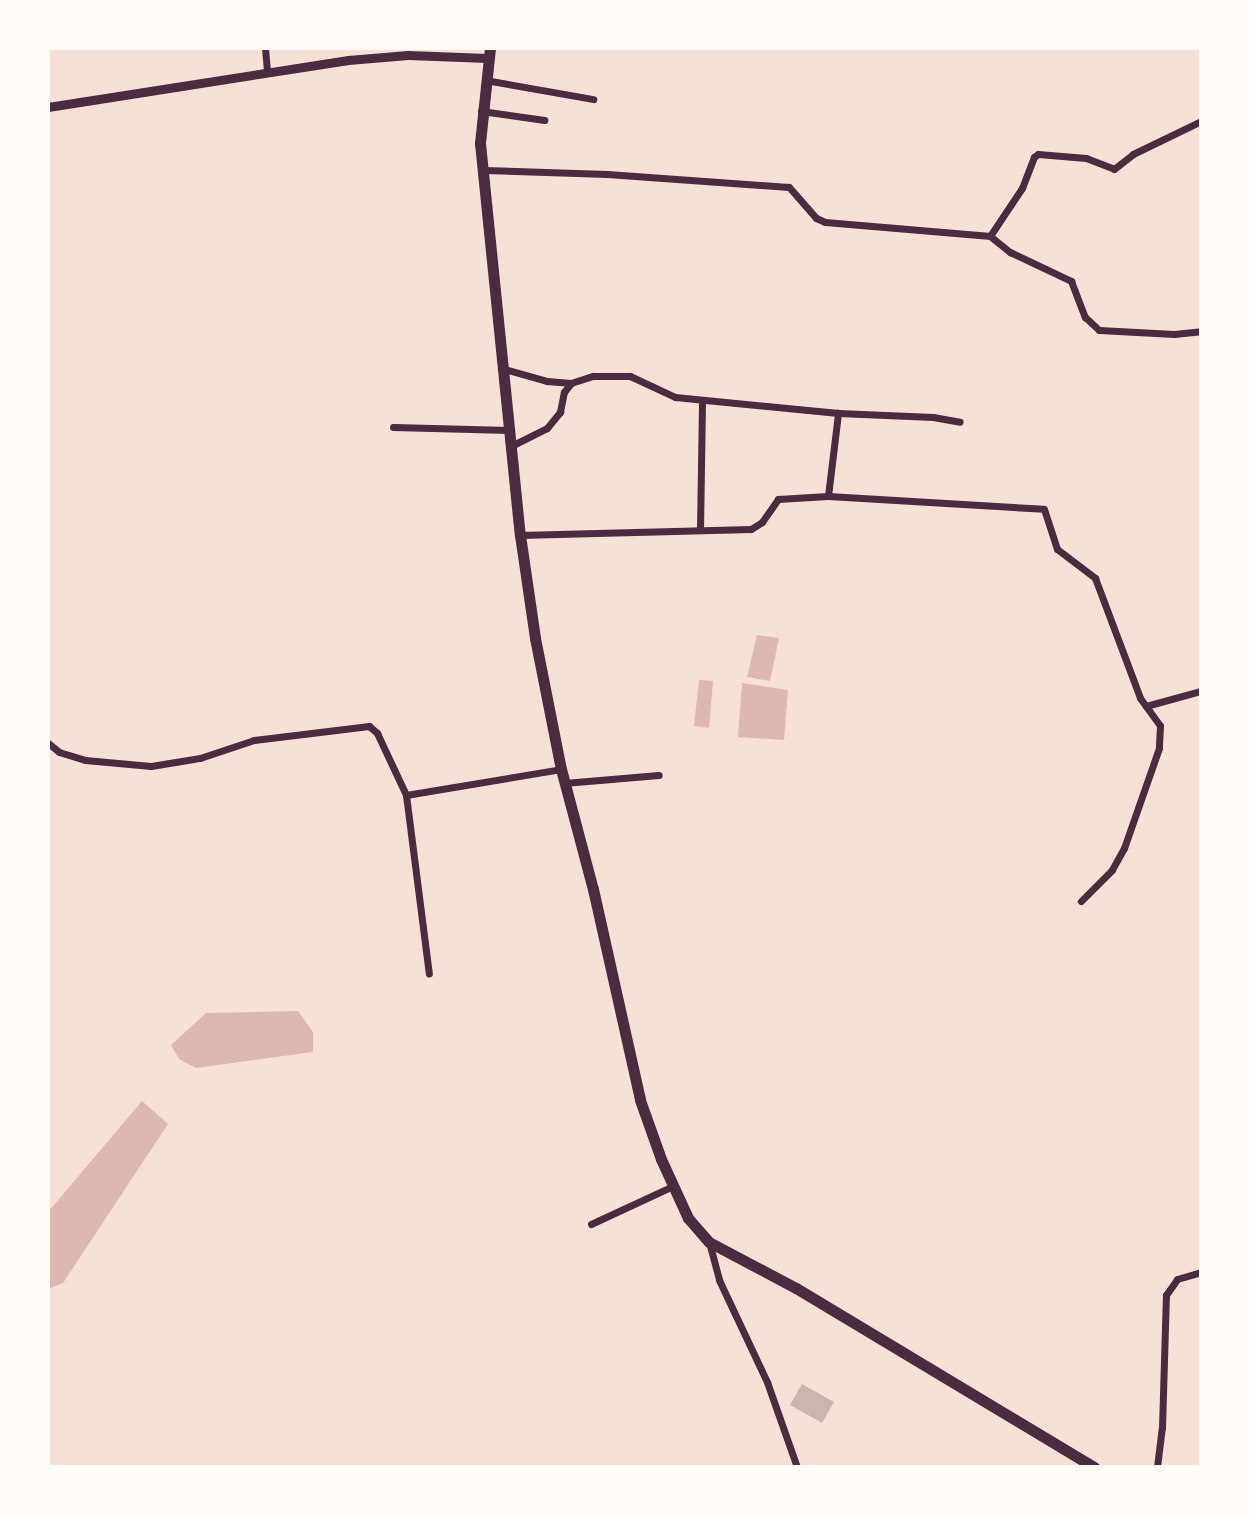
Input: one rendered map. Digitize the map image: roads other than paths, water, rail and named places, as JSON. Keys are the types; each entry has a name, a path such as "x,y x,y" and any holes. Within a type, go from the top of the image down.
{"main road":[{"path":"488,53 481,111 484,170 520,535 564,783 593,889 640,1100 673,1186 688,1218 709,1242 796,1288 1094,1467"}],"street":[{"path":"265,48 267,71"},
{"path":"48,107 267,71 408,55 488,53"},
{"path":"485,80 593,99"},
{"path":"481,111 544,120"},
{"path":"990,236 1022,188 1038,154 1086,158 1114,169 1133,154 1201,121"},
{"path":"484,170 789,187 816,218 825,222 990,236 1010,252 1071,281 1085,317 1099,330 1174,334 1201,331"},
{"path":"504,369 547,381 571,383 593,376 630,376 661,393 702,400 838,413 933,417 960,422"},
{"path":"511,446 547,428 560,412 564,392 571,383"},
{"path":"700,530 702,400"},
{"path":"828,496 838,413"},
{"path":"393,427 511,430"},
{"path":"520,535 751,529 762,522 778,499 828,496 1044,509 1057,549 1095,578 1100,599 1146,706 1160,726 1161,736 1143,800 1112,870 1081,901"},
{"path":"1146,706 1201,691"},
{"path":"48,743 59,752 85,760 151,766 200,758 254,740 369,726 377,733 406,795 429,974"},
{"path":"406,795 561,769"},
{"path":"564,783 659,775"},
{"path":"591,1224 673,1186"},
{"path":"709,1242 719,1280 767,1382 797,1467"},
{"path":"1157,1467 1162,1428 1166,1295 1177,1279 1201,1272"}]}
